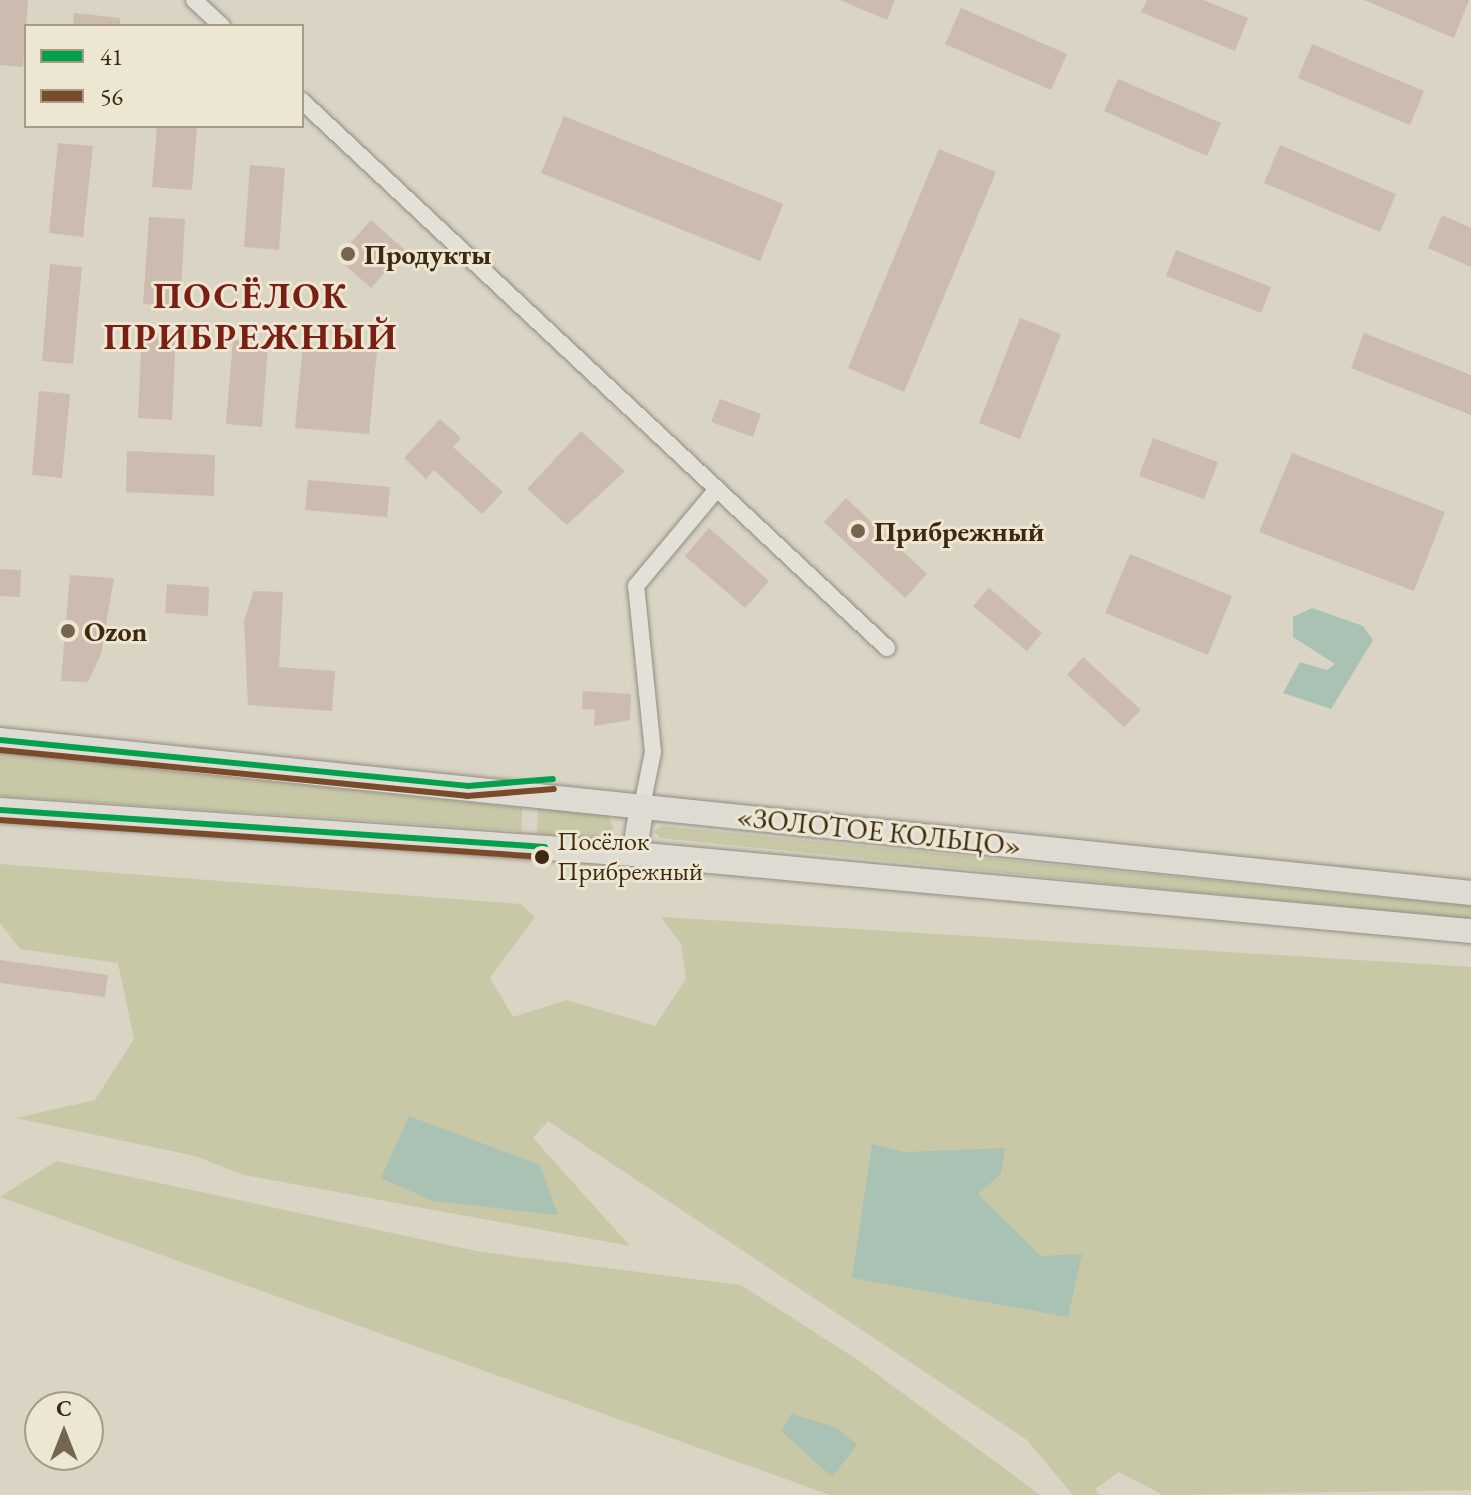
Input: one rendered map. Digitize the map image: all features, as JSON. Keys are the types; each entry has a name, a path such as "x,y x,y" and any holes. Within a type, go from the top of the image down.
{"highway":[{"name":"«ЗОЛОТОЕ КОЛЬЦО»","path":"0,740 1471,893"},
{"path":"634,854 642,806"},
{"name":"«ЗОЛОТОЕ КОЛЬЦО»","path":"0,810 634,854 1471,931"}],"street":[{"path":"194,0 220,24"},
{"path":"304,103 887,648"},
{"path":"642,806 653,752 636,586 717,489"}],"shaded area":[{"path":"1312,608 1363,626 1373,640 1331,709 1283,693 1300,662 1327,670 1335,664 1293,637 1293,617"},
{"path":"0,753 522,808 522,831 0,796"},
{"path":"538,808 608,813 613,829 609,837 537,834"},
{"path":"662,826 1471,906 1471,920 660,838 654,831"},
{"path":"0,864 521,904 535,917 490,978 513,1017 567,1000 655,1026 686,979 681,944 661,917 1471,967 1471,1490 1163,1495 1119,1472 1095,1489 1099,1495 1073,1495 1027,1440 548,1121 533,1138 630,1246 244,1175 195,1156 16,1118 95,1100 134,1039 118,963 20,949 0,923"},
{"path":"409,1116 540,1165 558,1215 433,1201 381,1178"},
{"path":"872,1144 904,1152 1005,1148 1001,1174 978,1194 1041,1256 1082,1254 1068,1317 852,1278"},
{"path":"56,1161 481,1252 741,1285 858,1360 1040,1495 830,1495 0,1197"},
{"path":"791,1414 836,1427 857,1445 832,1477 781,1431"}],"building":[{"path":"0,0 28,0 23,67 0,65"},
{"path":"840,0 895,0 887,20"},
{"path":"1147,0 1203,0 1248,18 1235,51 1141,12"},
{"path":"1364,0 1469,0 1454,38"},
{"path":"961,8 1067,54 1051,90 945,44"},
{"path":"74,13 120,18 120,24 73,24"},
{"path":"1312,44 1424,91 1410,125 1298,78"},
{"path":"1118,79 1221,123 1207,156 1104,111"},
{"path":"564,116 783,204 760,261 541,173"},
{"path":"157,128 197,128 192,190 152,187"},
{"path":"58,143 93,146 83,237 49,233"},
{"path":"1280,145 1396,194 1380,232 1264,183"},
{"path":"939,149 996,172 904,392 848,368"},
{"path":"250,165 285,168 279,250 244,247"},
{"path":"1442,215 1471,228 1471,267 1428,248"},
{"path":"149,217 185,219 180,306 143,304"},
{"path":"371,220 405,250 371,288 337,258"},
{"path":"1176,250 1271,287 1261,313 1166,276"},
{"path":"50,264 82,267 73,364 42,361"},
{"path":"1020,318 1061,334 1020,439 979,423"},
{"path":"142,331 176,333 172,420 138,418"},
{"path":"1364,333 1471,375 1471,415 1351,368"},
{"path":"233,340 268,343 262,427 226,424"},
{"path":"303,344 377,351 369,434 295,428"},
{"path":"39,391 70,394 62,478 32,475"},
{"path":"720,399 761,414 753,437 711,422"},
{"path":"440,419 461,438 453,447 503,492 482,514 434,470 426,479 404,458"},
{"path":"581,431 625,471 567,525 527,489"},
{"path":"1153,438 1218,462 1204,499 1139,476"},
{"path":"127,451 215,455 214,496 126,492"},
{"path":"1292,453 1445,512 1414,591 1259,532"},
{"path":"308,480 390,487 387,517 305,510"},
{"path":"846,498 927,574 905,598 824,522"},
{"path":"709,528 769,581 745,608 685,556"},
{"path":"1130,554 1232,596 1208,655 1105,613"},
{"path":"0,569 21,570 20,597 0,596"},
{"path":"70,575 114,578 101,654 88,682 61,681"},
{"path":"167,584 209,587 208,616 165,613"},
{"path":"989,588 1042,633 1027,651 973,606"},
{"path":"254,591 283,592 279,667 335,671 332,711 248,705 244,620"},
{"path":"1083,657 1141,710 1124,727 1067,675"},
{"path":"583,691 631,694 630,720 594,726 595,710 582,709"},
{"path":"0,960 108,975 105,997 0,983"}],"transit line":[{"name":"41","path":"0,740 468,786 553,779"},
{"name":"56","path":"0,750 467,796 554,789"},
{"name":"41","path":"0,810 545,847"},
{"name":"56","path":"0,820 544,857"}],"place":[{"name":"Продукты","path":"348,254"},
{"name":"Прибрежный","path":"858,531"},
{"name":"Ozon","path":"68,631"},
{"name":"Посёлок Прибрежный","path":"542,857"}],"district":[{"name":"ПОСЁЛОК ПРИБРЕЖНЫЙ","path":"251,316"}]}
